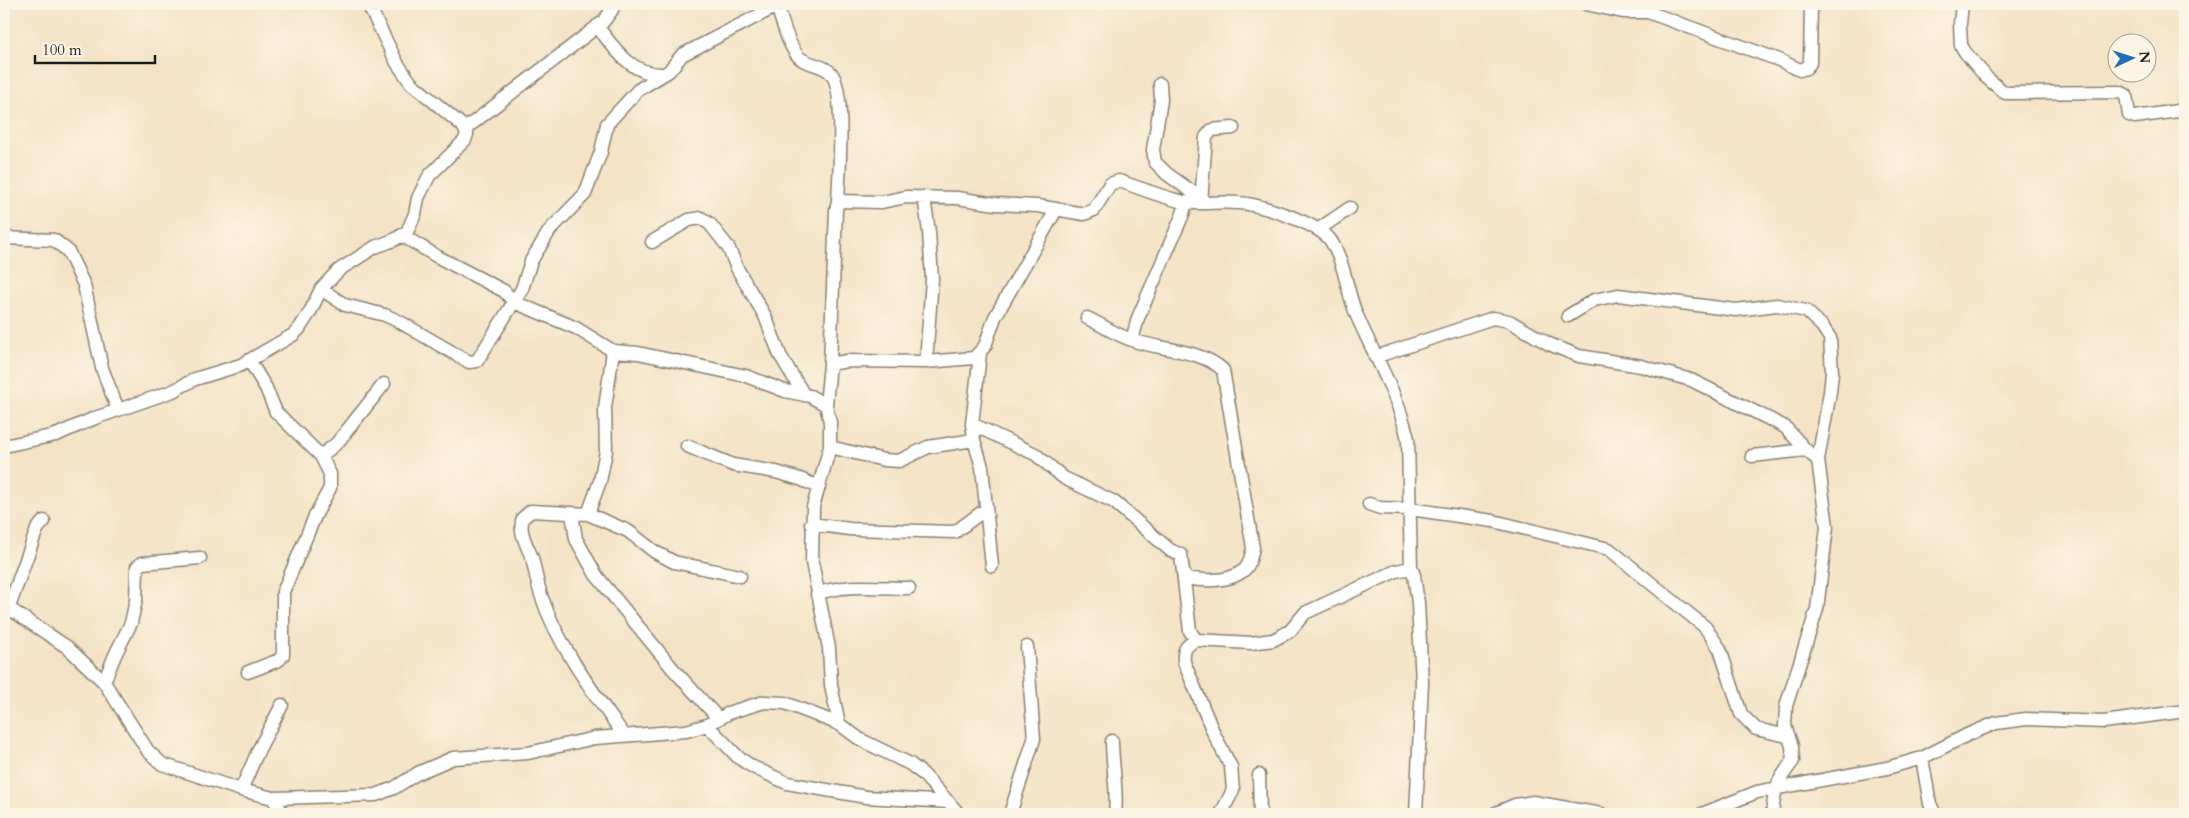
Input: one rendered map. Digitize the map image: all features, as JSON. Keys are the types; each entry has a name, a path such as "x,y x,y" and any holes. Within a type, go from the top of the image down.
{"street":[{"path":"4,446 56,435 118,410 150,400 195,379 241,365 299,329 321,289 339,270 375,247 402,236 412,222 418,198 429,176 465,140 465,129 411,83 397,63 368,4"},
{"path":"465,129 597,26 608,16 613,4"},
{"path":"1586,4 1622,12 1648,12 1779,60 1800,70 1806,68 1810,63 1811,4"},
{"path":"1962,4 1960,24 1961,45 1964,52 1987,78 2005,93 2120,92 2126,95 2129,115 2135,117 2185,110"},
{"path":"321,289 345,305 385,315 471,363 477,361 522,289 531,261 550,230 585,194 600,152 607,124 638,90 664,74 682,55 779,5 788,40 801,59 823,67 830,72 838,87 840,128 838,201 836,210 830,364 826,405 830,422 830,447 813,507 811,524 812,562 829,648 832,685 839,724"},
{"path":"597,26 623,58 634,67 646,72 664,74"},
{"path":"1160,84 1162,100 1153,150 1155,162 1167,174 1201,200"},
{"path":"1201,200 1206,137 1212,130 1233,128"},
{"path":"838,201 882,202 924,197 957,198 996,204 1038,206 1056,210 1091,213 1110,184 1119,181 1186,202 1201,200 1262,206 1319,229 1331,241 1344,274 1350,299 1375,357 1388,378 1404,422 1410,467 1411,568 1414,575 1418,603 1422,683 1416,814"},
{"path":"924,197 929,232 932,279 926,362"},
{"path":"1132,340 1138,318 1183,214 1186,202"},
{"path":"1319,229 1350,208"},
{"path":"830,364 847,361 926,362 974,358 980,354 985,346 995,317 1056,210"},
{"path":"652,242 689,220 701,218 710,224 728,247 738,270 765,316 780,355 804,395"},
{"path":"402,236 504,291 514,302 576,328 613,351 638,353 746,376 785,391 804,395 826,405"},
{"path":"4,238 54,240 68,251 84,285 102,368 118,410"},
{"path":"1568,316 1594,300 1618,295 1736,310 1778,305 1806,311 1822,326 1830,338 1832,372 1818,460 1827,527 1817,608 1786,706 1785,726 1792,746 1794,761 1775,788 1772,814"},
{"path":"1087,318 1132,340 1175,350 1216,364 1224,374 1253,548 1250,561 1244,570 1232,576 1202,581 1186,578"},
{"path":"1375,357 1493,318 1509,321 1549,344 1579,356 1641,366 1691,380 1785,428 1818,460"},
{"path":"588,514 600,480 606,451 604,408 613,351"},
{"path":"980,354 972,424 974,440 982,467 992,566"},
{"path":"248,672 279,660 283,655 283,592 315,516 330,488 330,474 321,456 276,412 266,388 249,360"},
{"path":"321,456 336,443 384,384"},
{"path":"972,424 1035,454 1064,478 1114,502 1170,550 1181,556 1186,578 1190,631 1196,640"},
{"path":"830,447 884,460 899,461 928,447 974,440"},
{"path":"687,446 732,465 776,472 819,487"},
{"path":"1752,456 1806,450"},
{"path":"1369,504 1380,508 1410,509 1493,521 1609,549 1705,627 1720,649 1741,714 1756,729 1787,736"},
{"path":"811,524 850,529 955,532 986,509"},
{"path":"624,735 588,686 555,627 541,594 532,558 522,532 523,518 531,511 588,514 628,531 655,552 674,562 740,576"},
{"path":"572,513 576,539 596,575 673,669 740,758 753,767 787,783 866,797 949,802"},
{"path":"44,521 37,528 6,606 67,648 104,682 148,751 162,764 241,790 273,798 376,795 394,788 432,766 453,758 528,753 555,745 624,735 671,734 712,722 741,709 764,702 777,702 839,724 862,740 917,769 936,787 959,814"},
{"path":"104,682 131,623 136,600 137,567 142,563 200,558"},
{"path":"1221,814 1229,799 1234,781 1231,767 1214,734 1184,662 1184,652 1187,645 1196,640 1252,643 1273,640 1290,631 1305,613 1396,571 1411,568"},
{"path":"817,594 825,591 850,588 909,588"},
{"path":"1010,814 1034,740 1026,647"},
{"path":"241,790 259,749 282,705"},
{"path":"1702,814 1757,792 1887,768 1922,758 1967,735 1996,723 2026,719 2104,722 2185,711"},
{"path":"1112,741 1116,801 1115,814"},
{"path":"1922,758 1930,804 1934,814"},
{"path":"1259,775 1260,814"},
{"path":"273,798 284,814"},
{"path":"1494,814 1515,805 1533,802 1601,814"}]}
